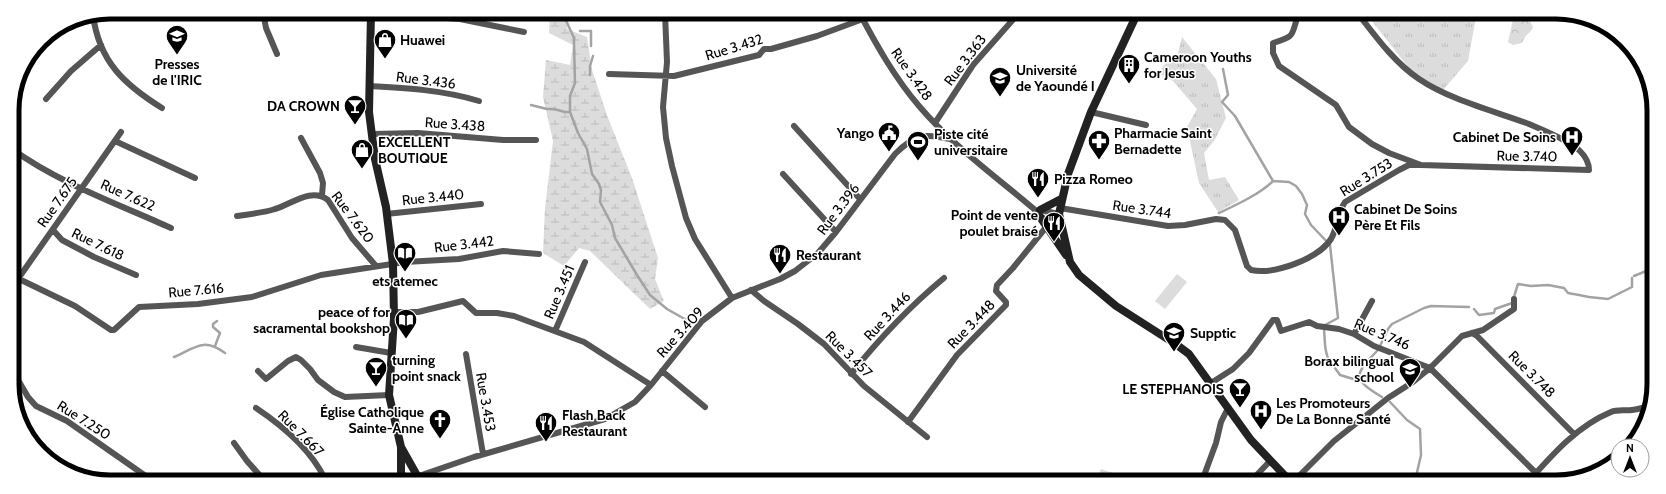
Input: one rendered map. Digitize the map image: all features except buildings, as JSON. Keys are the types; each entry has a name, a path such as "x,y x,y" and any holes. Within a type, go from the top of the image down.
{"main road":[{"path":"371,19 369,112 393,264 394,312 389,394 401,447 414,475"},
{"path":"1070,262 1059,211 1061,199 1068,174 1091,112 1135,19"},
{"path":"1061,199 1037,211 1079,275 1116,306 1189,354 1251,440 1284,475"},
{"path":"401,447 401,475"}],"street":[{"path":"264,19 266,28 278,54"},
{"path":"450,19 524,32"},
{"path":"665,19 666,77 663,107 666,138 686,218 699,245 732,298"},
{"name":"Rue 3.432","path":"609,74 666,77 684,74 759,55 764,49 771,49 817,36 857,19"},
{"name":"Rue 3.428","path":"863,19 896,76 919,106 954,140 1037,211"},
{"name":"Rue 3.363","path":"935,123 973,65 1014,19"},
{"name":"Rue 3.740","path":"1297,19 1292,34 1289,38 1273,43 1272,45 1274,56 1279,66 1336,105 1349,127 1372,144 1389,153 1421,164 1588,170 1587,160 1580,150 1549,132 1464,101 1419,80 1405,68 1362,19"},
{"path":"94,21 98,38 109,61 126,83 142,96 162,108"},
{"path":"46,99 71,71 101,45"},
{"name":"Rue 3.436","path":"369,86 444,92 479,101"},
{"path":"1091,112 1146,125"},
{"path":"794,126 860,199"},
{"name":"Rue 7.675","path":"19,279 121,132"},
{"name":"Rue 3.438","path":"372,134 418,133 502,140 536,140"},
{"name":"Rue 3.396","path":"732,298 795,271 818,253 836,232 894,154 905,144 917,138 928,135 954,140"},
{"path":"301,138 320,173 324,184 322,195"},
{"path":"115,141 195,178"},
{"name":"Rue 7.622","path":"19,154 32,163 82,188 171,228"},
{"name":"Rue 3.753","path":"1326,245 1335,231 1345,202 1409,165 1421,164"},
{"path":"783,174 836,232"},
{"name":"Rue 7.620","path":"237,216 276,209 315,194 322,195 328,200 352,238 376,266"},
{"name":"Rue 3.440","path":"386,214 481,204"},
{"path":"1037,211 1059,211"},
{"path":"1037,211 1047,221 1061,224"},
{"name":"Rue 3.744","path":"1059,211 1168,226 1185,225 1216,219 1225,220 1235,230 1247,266 1251,270 1256,271 1281,268 1297,263 1316,253 1326,245"},
{"name":"Rue 3.448","path":"908,422 957,355 1006,305 1006,302 996,291 997,285 1018,263 1046,226"},
{"name":"Rue 7.618","path":"53,230 62,240 94,257 136,275"},
{"name":"Rue 3.442","path":"393,264 458,259 503,252 539,254"},
{"name":"Rue 3.451","path":"555,331 585,262"},
{"name":"Rue 7.616","path":"19,279 75,306 111,330 114,330 139,307 198,304 252,297 321,275 393,264"},
{"name":"Rue 3.446","path":"851,374 914,303 944,278"},
{"name":"Rue 3.457","path":"752,290 764,302 798,324 824,344 864,386 927,437"},
{"name":"Rue 3.409","path":"424,475 483,454 605,419 635,402 651,385 702,321 732,298"},
{"path":"1300,475 1334,441 1388,398 1413,382 1430,368 1462,336 1482,330 1514,309 1514,299"},
{"path":"394,312 418,312 463,301 476,313 497,313 514,316 589,344 651,385"},
{"path":"1354,334 1372,301"},
{"name":"Rue 3.746","path":"1211,383 1233,369 1249,353 1273,320 1277,320 1281,331 1309,322 1317,326 1339,329 1354,334 1374,346 1430,368 1529,475"},
{"name":"Rue 3.748","path":"1472,333 1477,336 1574,434"},
{"path":"356,347 391,353"},
{"name":"Rue 3.453","path":"466,354 483,454"},
{"path":"258,371 266,379 288,361 296,357 310,369 318,380 334,392 345,397 389,394"},
{"path":"662,371 705,407"},
{"name":"Rue 7.250","path":"19,381 36,406 79,429 144,475"},
{"name":"Rue 7.667","path":"256,408 290,435 301,446 315,461 323,475"},
{"path":"1204,475 1216,443 1221,422 1228,408"},
{"path":"1537,475 1574,434 1611,412 1644,408"},
{"path":"234,443 259,475"},
{"path":"1256,475 1270,460"}],"green space":[{"path":"550,19 568,19 567,29 587,37 592,70 608,118 632,178 658,258 655,279 664,301 650,309 590,251 579,248 564,266 543,253 545,208 553,141 543,97 546,60 570,65 573,45 549,33"},
{"path":"1370,19 1476,19 1468,61 1442,91 1413,73"},
{"path":"1513,19 1530,19 1533,27 1522,43 1513,45 1508,42"},
{"path":"1182,37 1216,79 1226,118 1214,141 1204,153 1209,180 1225,177 1239,200 1218,212 1199,183 1187,127 1197,109 1173,81 1158,73 1169,59 1177,57"},
{"path":"1177,274 1187,282 1165,309 1155,301"},
{"path":"1101,469 1119,475 1099,475"}],"waterway":[{"path":"565,19 574,38 575,83 570,96 570,112 578,133 587,149 592,174 599,184 601,190 600,202 612,225 615,238 650,295 667,309 690,322"},
{"path":"580,31 591,31 591,46"},
{"path":"590,75 590,66 593,56"},
{"path":"1223,69 1228,95 1222,102 1235,116 1273,181"},
{"path":"531,105 570,112"},
{"path":"1219,213 1255,195 1273,181 1289,182 1296,186 1307,205 1305,214 1311,225 1330,245 1338,318 1325,325"},
{"path":"1634,276 1647,271"},
{"path":"1574,294 1608,299 1632,287 1632,278"},
{"path":"1474,309 1479,315 1494,313 1495,309 1512,303 1518,284 1531,286 1548,285 1564,288 1568,293 1573,294"},
{"path":"1380,346 1392,324 1424,308 1431,306 1469,307"},
{"path":"215,346 220,333 213,327 213,324 217,321"},
{"path":"1324,328 1326,352 1332,365"},
{"path":"174,357 199,346 205,345 217,348 225,353"},
{"path":"1377,351 1364,366 1360,376 1361,381 1365,386 1382,397"},
{"path":"1335,368 1340,375 1360,381"},
{"path":"1390,402 1407,420 1420,429 1421,455 1416,475"}],"place":[{"name":"Presses de l'IRIC","path":"177,56"},
{"name":"Huawei","path":"385,60"},
{"name":"Cameroon Youths for Jesus","path":"1129,84"},
{"name":"Université de Yaoundé I","path":"1000,98"},
{"name":"DA CROWN","path":"355,126"},
{"name":"Yango","path":"889,152"},
{"name":"Cabinet De Soins","path":"1572,156"},
{"name":"Pharmacie Saint Bernadette","path":"1099,160"},
{"name":"Piste cité universitaire","path":"918,162"},
{"name":"EXCELLENT BOUTIQUE","path":"362,170"},
{"name":"Pizza Romeo","path":"1038,198"},
{"name":"Cabinet De Soins Père Et Fils","path":"1339,236"},
{"name":"Point de vente poulet braisé","path":"1054,242"},
{"name":"ets atemec","path":"405,272"},
{"name":"Restaurant","path":"780,274"},
{"name":"peace of for sacramental bookshop","path":"406,340"},
{"name":"Supptic","path":"1174,352"},
{"name":"turning point snack","path":"376,388"},
{"name":"Borax bilingual school","path":"1410,388"},
{"name":"LE STEPHANOIS","path":"1240,408"},
{"name":"Les Promoteurs De La Bonne Santé","path":"1261,430"},
{"name":"Église Catholique Sainte-Anne","path":"440,440"},
{"name":"Flash Back Restaurant","path":"546,442"}]}
